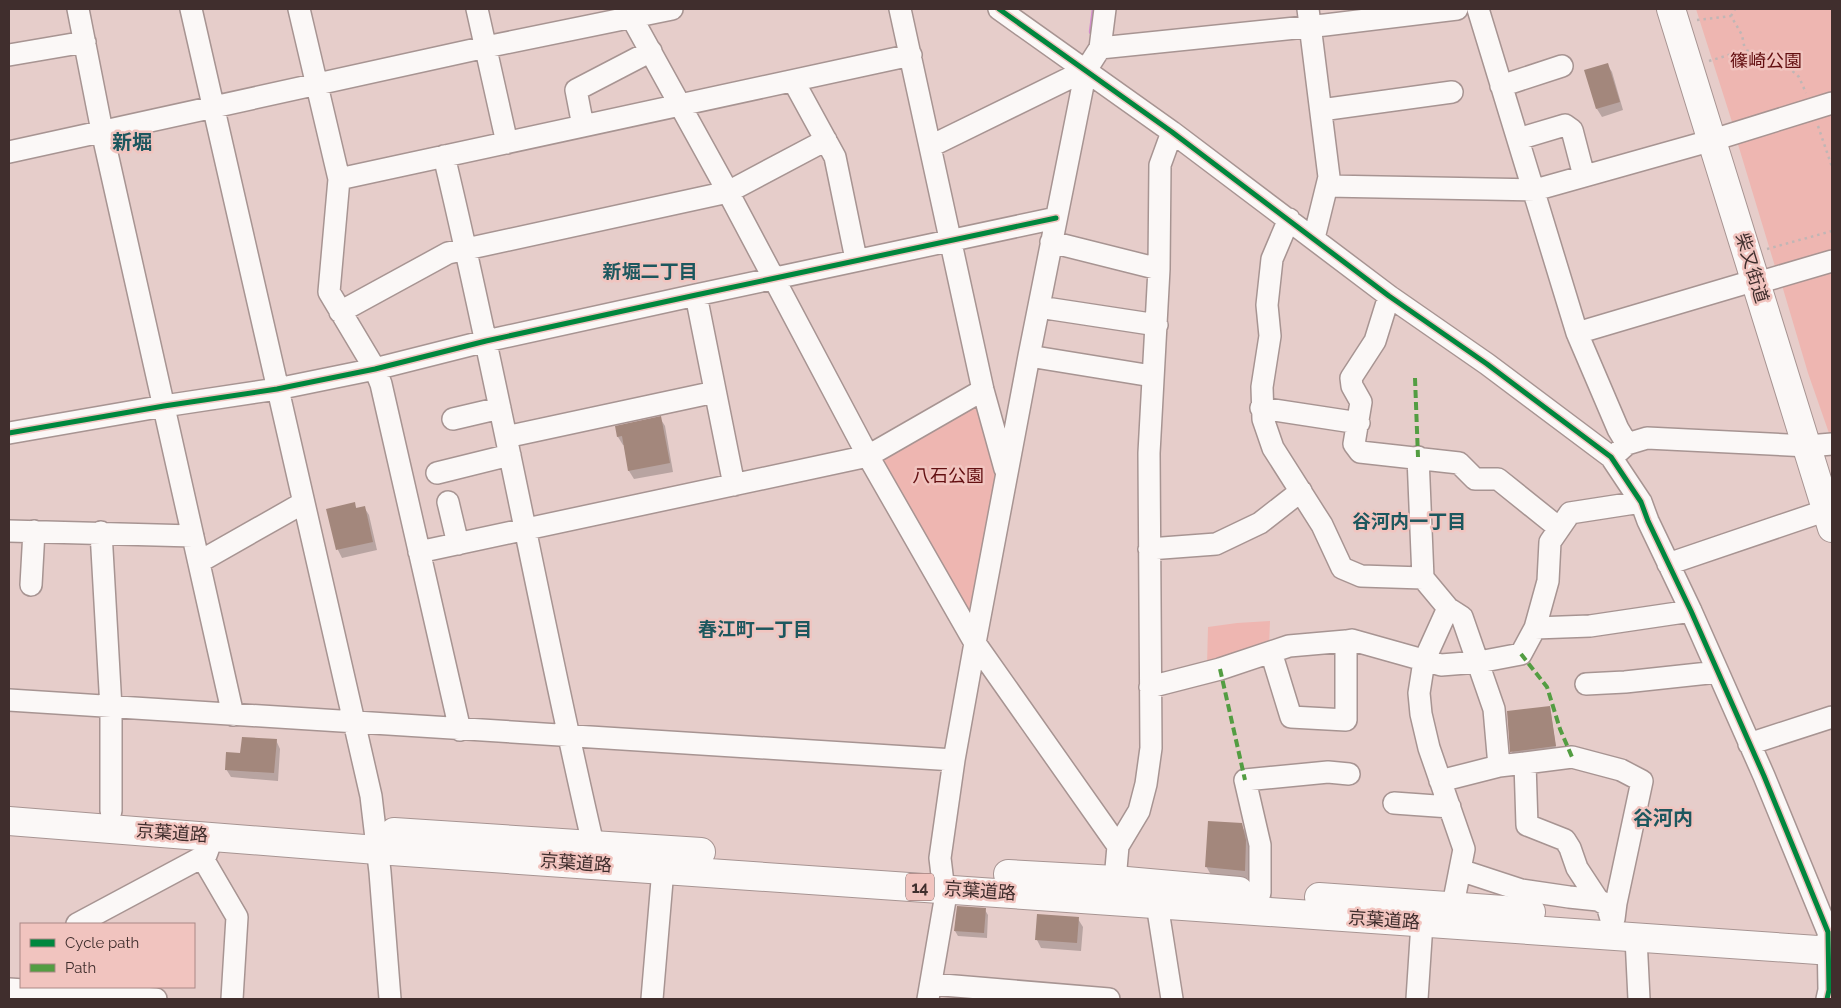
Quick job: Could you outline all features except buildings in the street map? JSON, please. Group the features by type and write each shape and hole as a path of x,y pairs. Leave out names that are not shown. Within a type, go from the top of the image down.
{"main road":[{"name":"柴又街道","path":"1674,16 1756,282 1820,445 1830,519"},
{"name":"京葉道路","path":"9,804 111,811 663,869 943,879 1115,880 1260,893 1608,913 1830,941"},
{"name":"京葉道路","path":"9,821 207,847 376,840 593,844 943,879 1157,904 1636,938 1830,941"}],"street":[{"path":"78,9 102,131 233,715"},
{"path":"191,9 371,796 390,999"},
{"path":"299,9 339,179 329,292 375,369 381,384 460,730"},
{"path":"477,9 507,143"},
{"path":"9,152 317,85 630,13 672,9"},
{"path":"900,9 952,240 983,390 1007,474"},
{"path":"999,9 1172,132 1389,296 1487,364 1611,458 1641,502 1668,564 1692,611 1830,941 1829,990 1827,999"},
{"path":"1106,9 1100,48 1086,70 1051,242 975,643 954,760 940,858 945,900 929,992 1109,999"},
{"path":"1100,48 1310,18 1457,9"},
{"path":"1478,9 1576,333 1627,444"},
{"path":"630,13 774,277 868,456 975,643 1118,846"},
{"path":"1310,18 1328,177 1314,238"},
{"path":"9,55 85,42"},
{"path":"583,126 576,90 651,51"},
{"path":"339,179 794,82 911,55"},
{"path":"1500,86 1562,66"},
{"path":"931,146 1086,70"},
{"path":"794,82 835,157 856,259"},
{"path":"1321,110 1452,92"},
{"path":"1327,186 1534,190 1713,140 1822,106"},
{"path":"1518,139 1565,126 1572,130 1584,176"},
{"path":"1115,880 1118,846 1139,811 1146,784 1151,748 1150,687 1152,627 1149,549 1149,453 1152,376 1157,325 1160,165 1172,132"},
{"path":"340,312 448,253 728,192 826,140"},
{"path":"444,156 486,341 568,737 593,844"},
{"path":"9,433 164,406 277,389 375,369 486,341 774,277 1056,218"},
{"path":"1289,219 1272,259 1267,305 1270,336 1262,387 1262,419 1273,448 1322,525 1342,568 1361,576 1423,578"},
{"path":"1051,242 1159,269"},
{"path":"1576,333 1832,261"},
{"path":"696,295 734,485"},
{"path":"1389,296 1375,341 1351,378 1352,386 1361,402 1354,444 1360,452 1459,463 1476,479 1498,479 1559,528"},
{"path":"1039,307 1157,325"},
{"path":"1030,356 1152,376"},
{"path":"419,552 868,456 983,390"},
{"path":"437,473 508,446 716,392"},
{"path":"453,418 500,408"},
{"path":"1261,408 1359,422"},
{"path":"1611,458 1627,444 1647,438 1820,445"},
{"path":"1418,457 1423,578 1448,608 1462,617 1494,709 1499,766"},
{"path":"1149,549 1216,544 1260,524 1301,491"},
{"path":"448,502 458,544"},
{"path":"1150,687 1220,669 1289,646 1352,640 1441,665 1479,662 1521,654 1535,628 1548,581 1550,542 1570,513 1641,502"},
{"path":"198,562 303,504"},
{"path":"1668,564 1830,519"},
{"path":"9,531 193,536"},
{"path":"31,585 34,531"},
{"path":"101,532 111,708 111,811"},
{"path":"1448,608 1424,661 1419,693 1429,748 1464,850 1454,905"},
{"path":"1535,628 1590,626 1692,611"},
{"path":"1271,652 1291,717 1346,720 1346,641"},
{"path":"1586,684 1626,682 1718,672"},
{"path":"9,700 111,708 954,760"},
{"path":"1749,744 1832,717"},
{"path":"1440,781 1499,766 1572,756 1621,770 1642,781 1616,903 1608,913"},
{"path":"1525,762 1527,825 1565,840 1577,868 1608,913"},
{"path":"1260,893 1260,845 1245,780 1328,772 1349,774"},
{"path":"1394,803 1450,807"},
{"path":"79,923 207,847 237,917 232,999"},
{"path":"652,999 663,869"},
{"path":"1460,870 1521,890 1569,897 1608,913"},
{"path":"1157,904 1172,999"},
{"path":"1418,999 1422,923"},
{"path":"1636,938 1639,999"},
{"path":"9,990 156,999"}],"path":[{"path":"1731,16 1735,9"},
{"path":"1674,16 1731,16"},
{"path":"1731,16 1742,35 1745,50"},
{"path":"1690,68 1745,50 1779,59 1799,76 1822,106 1832,167"},
{"path":"1766,249 1832,231"}],"green space":[{"name":"篠崎公園","path":"1696,9 1832,9 1832,96 1733,125"},
{"name":"篠崎公園","path":"1830,113 1832,120 1832,255 1777,273 1737,141"},
{"path":"1832,266 1832,435 1830,436 1808,373 1781,282"},
{"name":"八石公園","path":"977,401 1000,472 973,616 965,616 880,456"},
{"path":"1270,621 1269,647 1207,665 1208,627"}],"waterway":[{"path":"1091,32 1094,9"}],"marked path":[{"path":"1415,378 1418,457"},
{"path":"1521,654 1547,687 1560,729 1572,757"},
{"path":"1220,669 1245,780"}],"cycle path":[{"path":"999,9 1172,132 1389,296 1487,364 1611,457 1641,502 1648,521 1691,611 1764,776 1828,932 1829,990 1827,999"},
{"path":"9,433 164,406 277,389 375,369 486,341 1056,218"}],"district":[{"name":"新堀","path":"132,142"},
{"name":"新堀二丁目","path":"650,271"},
{"name":"谷河内一丁目","path":"1409,521"},
{"name":"春江町一丁目","path":"755,629"},
{"name":"谷河内","path":"1663,818"}]}
